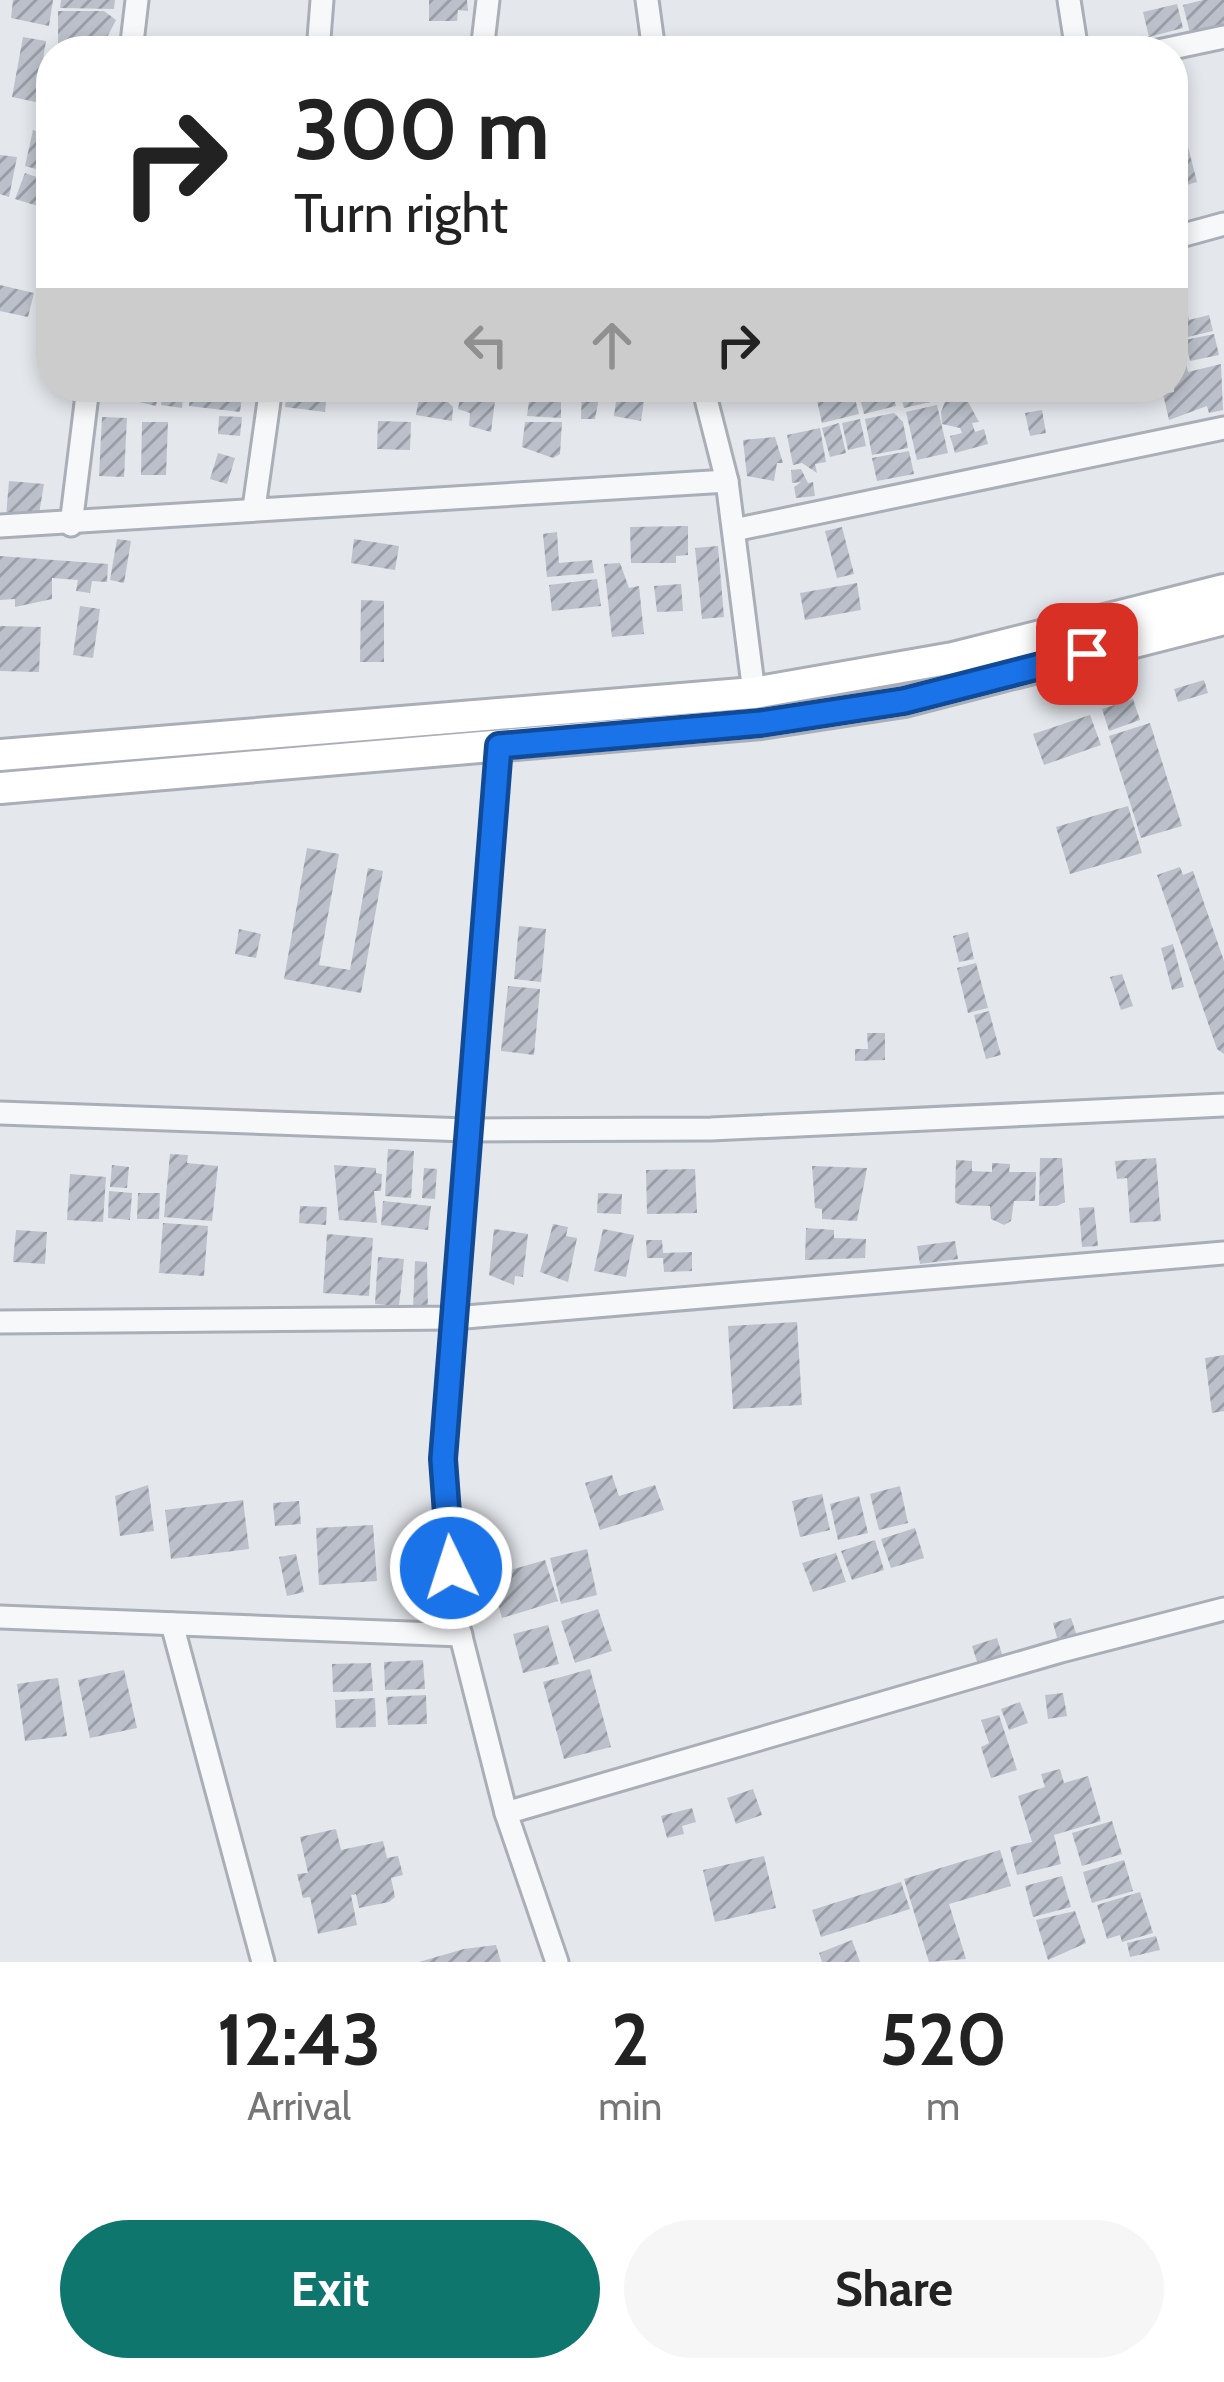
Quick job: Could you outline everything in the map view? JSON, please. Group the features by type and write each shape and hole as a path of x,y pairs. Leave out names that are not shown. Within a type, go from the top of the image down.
{"main road":[{"path":"0,788 499,746 539,728 953,658 1224,590"},
{"path":"0,755 539,728 761,723 904,701 1224,619"}],"street":[{"path":"133,36 137,0"},
{"path":"319,36 322,0"},
{"path":"484,36 488,0"},
{"path":"647,0 652,36"},
{"path":"1069,0 1075,36"},
{"path":"1188,45 1224,38"},
{"path":"1188,234 1224,224"},
{"path":"71,524 86,402"},
{"path":"254,508 269,402"},
{"path":"707,402 727,481 754,693"},
{"path":"734,530 1224,428"},
{"path":"0,526 727,481"},
{"path":"499,746 443,1459 453,1605 506,1813 557,1962"},
{"path":"0,1113 466,1130 711,1129 1224,1105"},
{"path":"0,1322 454,1318 1224,1253"},
{"path":"506,1813 1061,1651 1224,1609"},
{"path":"0,1617 460,1635"},
{"path":"172,1624 263,1962"}],"building":[{"path":"13,0 53,0 49,26 11,18"},
{"path":"61,0 115,0 114,9 60,8"},
{"path":"429,0 467,0 468,11 458,10 457,21 429,21"},
{"path":"1224,0 1224,24 1190,33 1183,5"},
{"path":"1177,4 1183,28 1149,36 1143,12"},
{"path":"58,11 104,11 116,20 108,36 58,36"},
{"path":"23,37 36,39 36,102 12,97"},
{"path":"33,130 36,169 25,166"},
{"path":"1188,147 1197,182 1188,185"},
{"path":"0,155 17,157 9,197 0,194"},
{"path":"25,173 36,177 36,205 15,199"},
{"path":"0,285 34,293 28,317 0,311"},
{"path":"1209,315 1213,331 1188,337 1188,316 1189,320"},
{"path":"1214,334 1219,355 1190,361 1188,339"},
{"path":"1221,364 1223,410 1209,413 1207,406 1169,420 1165,402 1188,402 1188,372"},
{"path":"161,402 183,402 182,408"},
{"path":"189,402 241,402 240,412 189,406"},
{"path":"286,402 326,402 325,412 285,407"},
{"path":"418,402 448,402 453,407 452,421 416,415"},
{"path":"459,402 495,402 491,432 469,426 470,413 458,409"},
{"path":"529,402 561,402 561,418 527,416"},
{"path":"582,402 598,402 595,419 581,419"},
{"path":"616,402 644,402 641,421 614,416"},
{"path":"817,402 856,402 859,414 822,423"},
{"path":"861,402 895,402 896,406 864,414"},
{"path":"945,402 968,402 979,422 972,423 975,432 984,429 988,444 955,453 950,436 962,433 960,428 942,424"},
{"path":"937,405 948,453 917,460 906,412"},
{"path":"1042,410 1046,433 1030,436 1025,413"},
{"path":"894,413 903,422 908,448 872,455 865,419"},
{"path":"219,416 242,417 240,436 218,434"},
{"path":"102,417 127,418 124,477 99,476"},
{"path":"860,419 866,446 848,450 842,423"},
{"path":"378,421 411,422 410,450 377,449"},
{"path":"142,422 168,422 166,475 141,475"},
{"path":"525,422 562,422 560,454 553,458 522,447"},
{"path":"839,423 846,453 830,457 822,428"},
{"path":"820,428 826,462 815,464 817,473 802,463 793,465 787,435"},
{"path":"775,437 783,463 777,463 774,481 747,476 743,440"},
{"path":"909,451 914,474 877,481 872,458"},
{"path":"218,453 235,458 227,484 210,479"},
{"path":"801,469 808,483 813,482 815,496 796,498 794,487 801,482 792,483 791,470"},
{"path":"9,481 44,484 38,520 6,517"},
{"path":"688,526 688,555 676,556 676,563 631,563 630,527"},
{"path":"842,527 854,574 837,578 825,531"},
{"path":"557,532 559,563 592,560 594,573 547,577 543,534"},
{"path":"117,539 131,541 124,583 110,580"},
{"path":"354,539 399,546 395,570 351,563"},
{"path":"718,546 724,617 702,619 695,548"},
{"path":"0,556 108,564 107,582 92,581 90,593 76,591 78,580 52,578 52,599 15,607 15,599 0,600"},
{"path":"620,563 629,588 639,586 644,634 612,637 604,564"},
{"path":"597,579 601,606 552,611 549,585"},
{"path":"857,583 861,610 805,620 800,593"},
{"path":"681,584 683,611 657,612 654,586"},
{"path":"361,600 384,601 384,662 360,662"},
{"path":"80,606 100,609 93,658 73,655"},
{"path":"0,626 41,627 39,672 0,671"},
{"path":"1204,680 1208,693 1178,702 1174,689"},
{"path":"1133,699 1140,720 1109,731 1102,709"},
{"path":"1090,715 1101,745 1044,765 1033,734"},
{"path":"1150,723 1182,826 1141,838 1109,736"},
{"path":"1128,806 1142,853 1070,874 1056,827"},
{"path":"307,848 339,854 319,965 350,970 368,868 383,871 361,993 284,979"},
{"path":"1180,867 1183,875 1193,871 1224,961 1224,1054 1217,1049 1157,875"},
{"path":"519,926 546,929 541,982 514,979"},
{"path":"239,929 261,934 256,958 235,954"},
{"path":"968,932 974,959 959,962 953,936"},
{"path":"1173,944 1184,987 1172,990 1161,948"},
{"path":"976,963 988,1008 968,1013 957,968"},
{"path":"1122,974 1133,1006 1121,1010 1110,977"},
{"path":"508,986 540,989 534,1055 501,1051"},
{"path":"989,1011 1001,1055 986,1059 974,1015"},
{"path":"867,1033 885,1033 885,1060 855,1061 855,1049 868,1049"},
{"path":"388,1149 414,1151 411,1198 385,1196"},
{"path":"170,1154 188,1155 187,1163 218,1166 212,1221 164,1217"},
{"path":"1040,1158 1062,1158 1065,1202 1057,1206 1039,1206"},
{"path":"1156,1158 1161,1221 1130,1223 1127,1178 1117,1179 1115,1161"},
{"path":"956,1160 972,1161 972,1171 992,1172 992,1163 1010,1164 1009,1172 1036,1172 1035,1201 1014,1201 1011,1221 1004,1225 991,1219 990,1206 960,1205 955,1202"},
{"path":"112,1165 129,1167 127,1188 110,1187"},
{"path":"334,1165 376,1168 382,1174 381,1191 374,1191 377,1223 339,1220"},
{"path":"812,1166 867,1168 857,1221 822,1219 822,1209 815,1208"},
{"path":"424,1168 437,1169 435,1199 422,1198"},
{"path":"695,1169 697,1213 647,1214 646,1170"},
{"path":"70,1174 106,1177 103,1222 67,1220"},
{"path":"109,1191 132,1193 130,1220 108,1218"},
{"path":"138,1193 160,1193 159,1219 137,1219"},
{"path":"598,1193 622,1194 621,1214 597,1213"},
{"path":"383,1201 431,1206 428,1230 381,1225"},
{"path":"300,1206 327,1207 326,1225 299,1223"},
{"path":"1094,1207 1098,1246 1082,1247 1079,1208"},
{"path":"163,1223 208,1226 204,1276 159,1273"},
{"path":"553,1224 568,1227 566,1236 577,1238 568,1282 540,1272"},
{"path":"806,1228 834,1230 834,1238 866,1239 865,1258 805,1260"},
{"path":"494,1229 528,1234 523,1277 515,1276 514,1285 489,1275"},
{"path":"603,1229 634,1235 626,1277 594,1271"},
{"path":"16,1230 47,1232 45,1264 13,1262"},
{"path":"327,1234 373,1238 369,1296 323,1293"},
{"path":"646,1240 662,1240 663,1253 692,1252 692,1271 664,1272 663,1258 647,1258"},
{"path":"955,1241 958,1259 920,1264 917,1246"},
{"path":"378,1257 404,1259 399,1306 375,1304"},
{"path":"415,1261 427,1262 428,1310 413,1310"},
{"path":"797,1322 802,1405 733,1409 728,1326"},
{"path":"1224,1355 1224,1411 1212,1413 1205,1358"},
{"path":"612,1475 619,1496 655,1485 664,1510 600,1530 585,1483"},
{"path":"148,1485 154,1531 120,1536 115,1496"},
{"path":"900,1486 908,1523 879,1530 870,1494"},
{"path":"822,1494 830,1530 800,1537 792,1501"},
{"path":"859,1496 868,1533 838,1540 830,1504"},
{"path":"243,1500 249,1549 171,1559 165,1510"},
{"path":"299,1501 301,1524 275,1526 273,1503"},
{"path":"373,1525 377,1581 319,1585 316,1528"},
{"path":"915,1528 924,1558 891,1568 881,1539"},
{"path":"875,1540 884,1570 852,1580 841,1551"},
{"path":"587,1549 597,1595 561,1604 550,1558"},
{"path":"836,1553 846,1582 813,1592 802,1563"},
{"path":"296,1554 304,1592 287,1596 279,1557"},
{"path":"545,1560 558,1601 502,1618 490,1576"},
{"path":"598,1609 612,1651 575,1663 561,1621"},
{"path":"1071,1618 1078,1639 1059,1645 1053,1623"},
{"path":"548,1625 559,1664 523,1673 513,1634"},
{"path":"997,1638 1005,1664 980,1671 972,1646"},
{"path":"423,1660 425,1689 385,1690 384,1662"},
{"path":"371,1663 373,1691 333,1692 332,1664"},
{"path":"590,1669 611,1747 564,1759 543,1682"},
{"path":"124,1670 137,1728 90,1738 78,1680"},
{"path":"58,1678 67,1736 25,1741 17,1684"},
{"path":"1063,1693 1067,1716 1048,1719 1045,1695"},
{"path":"426,1695 427,1724 388,1725 386,1697"},
{"path":"375,1698 376,1727 336,1728 335,1700"},
{"path":"1020,1702 1028,1723 1009,1730 1001,1709"},
{"path":"999,1715 1017,1770 991,1778 981,1747 989,1743 981,1720"},
{"path":"1060,1769 1064,1783 1088,1776 1101,1821 1054,1835 1061,1864 1017,1875 1010,1847 1032,1842 1018,1796 1045,1787 1041,1774"},
{"path":"753,1789 762,1815 736,1824 727,1798"},
{"path":"692,1808 696,1822 682,1826 684,1834 667,1838 661,1816"},
{"path":"1112,1821 1122,1854 1082,1866 1072,1833"},
{"path":"336,1829 341,1850 383,1841 387,1858 398,1856 403,1875 391,1878 395,1897 389,1902 359,1908 356,1894 351,1895 357,1925 318,1934 310,1897 303,1898 297,1874 308,1873 300,1837"},
{"path":"1000,1850 1011,1886 949,1904 966,1959 929,1962 904,1879"},
{"path":"764,1856 776,1908 715,1922 703,1870"},
{"path":"1124,1860 1133,1891 1092,1903 1083,1872"},
{"path":"1062,1876 1071,1907 1033,1917 1025,1886"},
{"path":"901,1882 910,1909 821,1937 812,1910"},
{"path":"1140,1892 1153,1933 1122,1942 1120,1935 1107,1939 1097,1905"},
{"path":"1075,1911 1086,1943 1048,1960 1036,1920"},
{"path":"1156,1936 1160,1950 1130,1957 1127,1943"},
{"path":"852,1940 860,1962 822,1962 819,1953"},
{"path":"496,1945 501,1962 419,1962 464,1949"}],"route":[{"path":"451,1568 443,1459 499,746 761,723 904,701 1087,654"}]}
